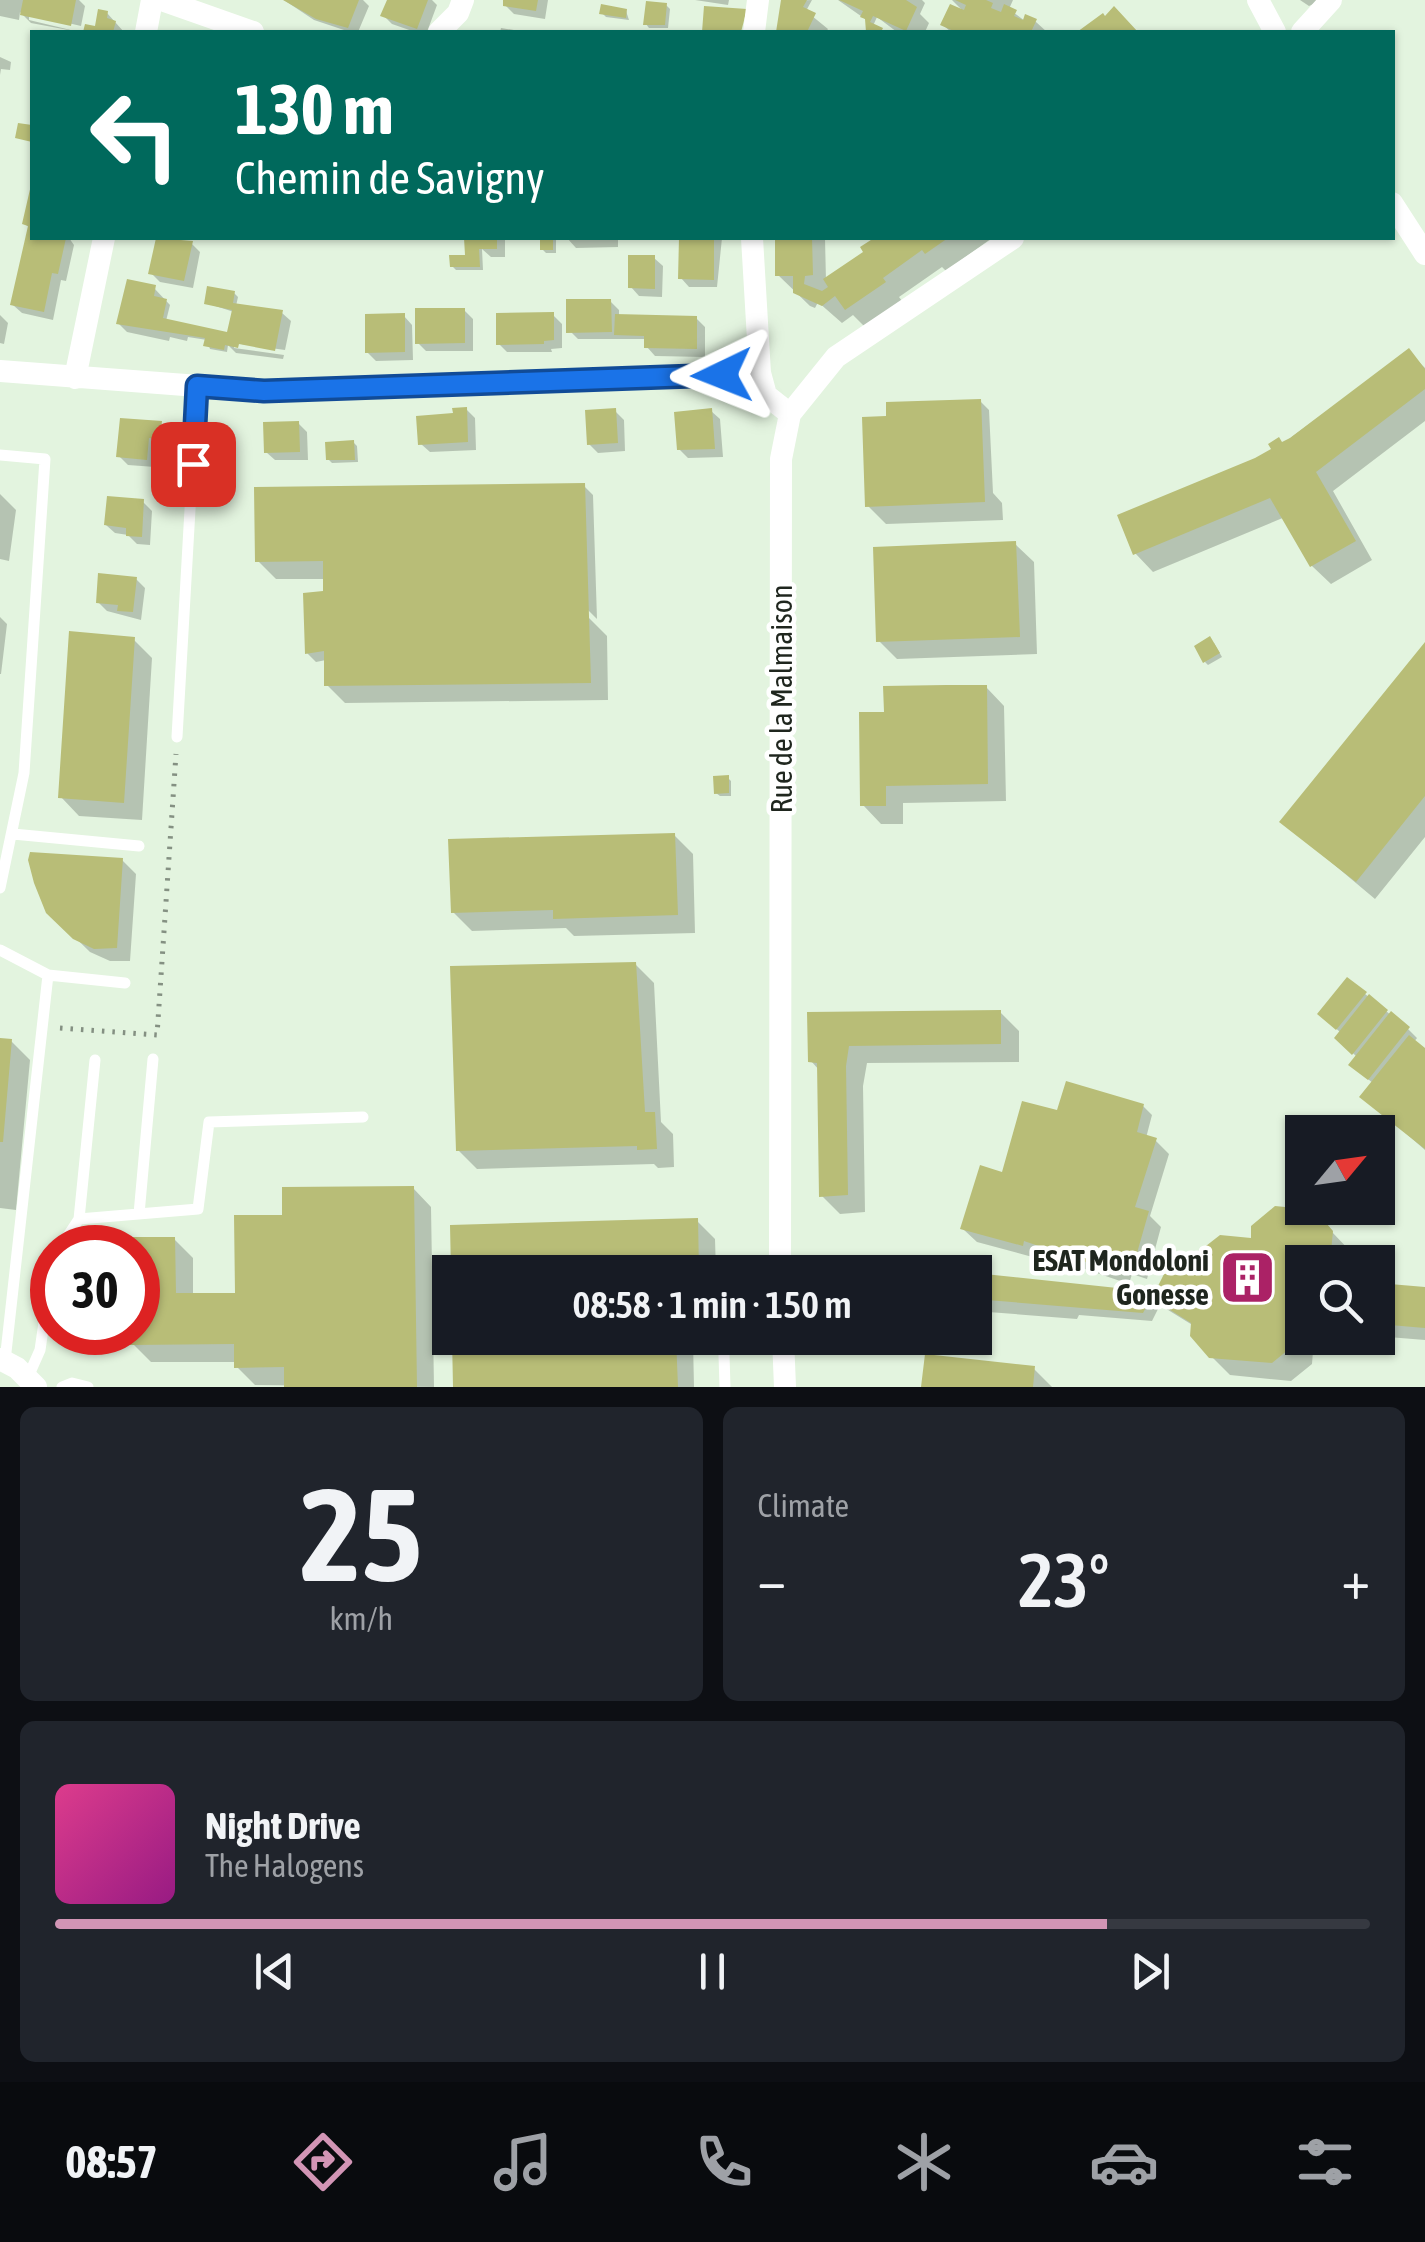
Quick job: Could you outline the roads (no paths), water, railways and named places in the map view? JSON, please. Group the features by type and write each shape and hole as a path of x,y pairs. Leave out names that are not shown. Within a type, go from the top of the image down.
{"street":[{"path":"146,30 152,0"},
{"path":"162,0 247,30"},
{"path":"441,30 458,13 463,0"},
{"path":"754,30 758,0"},
{"path":"1258,0 1274,30"},
{"path":"1304,30 1331,0"},
{"path":"1395,208 1425,254"},
{"path":"74,378 104,240"},
{"path":"752,240 760,373 766,395 790,414"},
{"name":"Rue de la Malmaison","path":"780,1255 781,459 790,414 836,358 1010,240"},
{"path":"0,372 264,391 760,373"},
{"path":"784,1355 785,1387"},
{"path":"2,1360 32,1382"}],"lane":[{"path":"176,737 197,386"},
{"path":"0,455 45,459 24,772 0,888"},
{"path":"13,834 139,846"},
{"path":"0,950 48,975 124,983"},
{"path":"2,1360 48,975"},
{"path":"139,1214 153,1058"},
{"path":"76,1225 80,1219 95,1060"},
{"path":"80,1219 198,1208 209,1122 363,1117"},
{"path":"32,1382 39,1355"},
{"path":"724,1355 725,1387"},
{"path":"62,1387 72,1383 88,1387"}],"place":[{"name":"ESAT Mondoloni Gonesse","path":"1248,1277"}]}
